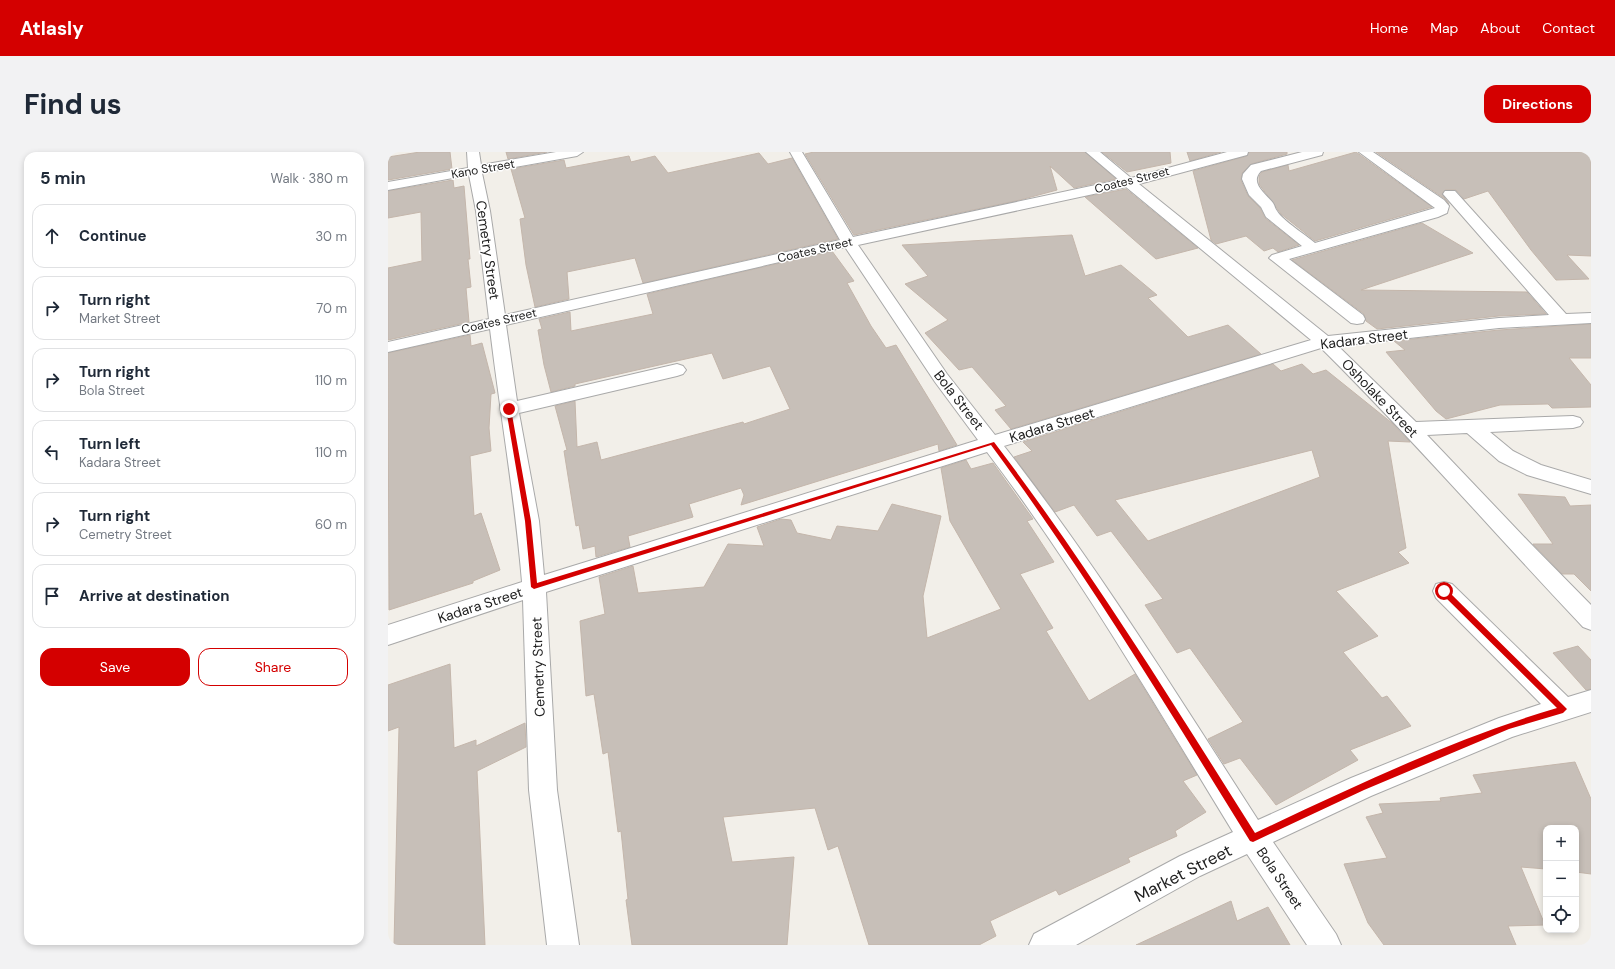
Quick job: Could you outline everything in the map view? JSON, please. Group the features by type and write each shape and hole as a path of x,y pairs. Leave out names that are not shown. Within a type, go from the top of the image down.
{"street":[{"name":"Kano Street","path":"388,186 474,161 577,152"},
{"name":"Bola Street","path":"796,152 849,242 940,378 992,443 1037,503 1117,621 1253,838 1325,945"},
{"name":"Osholake Street","path":"1092,152 1324,342 1384,400 1520,547 1591,620"},
{"name":"Coates Street","path":"388,347 849,242 1130,182 1242,152"},
{"path":"1313,248 1271,214 1268,205 1256,195 1249,179 1250,174 1256,168 1317,152"},
{"path":"1357,319 1278,258 1433,214 1442,210 1442,206 1439,203 1365,152"},
{"name":"Cemetry Street","path":"474,161 483,211 509,409 528,521 534,587 543,790 563,945"},
{"path":"1450,194 1562,320"},
{"name":"Kadara Street","path":"388,635 534,587 992,443 1324,342 1499,323 1591,318"},
{"path":"509,409 677,370"},
{"path":"1410,429 1573,422"},
{"path":"1472,427 1506,456 1534,470 1591,487"},
{"path":"1444,591 1563,709"},
{"name":"Market Street","path":"1045,945 1190,866 1361,787 1508,726 1591,701"}],"building":[{"path":"420,152 450,152 452,169 388,180 388,157"},
{"path":"506,152 547,152 508,159"},
{"path":"814,152 1085,152 1116,179 1074,188 1050,166 1057,190 1020,200 854,235 805,154"},
{"path":"1102,152 1170,152 1171,163 1127,172"},
{"path":"1187,152 1221,152 1190,161"},
{"path":"1249,152 1287,152 1287,154 1251,164 1242,173 1241,180 1248,196 1260,208 1265,218 1299,245 1278,252 1273,248 1264,251 1246,236 1216,244 1211,240 1193,171 1247,156"},
{"path":"1356,152 1432,207 1315,241 1281,214 1259,184 1259,176 1262,172 1288,165 1289,171"},
{"path":"1376,152 1591,152 1591,256 1567,255 1589,279 1556,280 1531,250 1488,191 1464,199 1456,190 1445,190 1442,194 1449,204 1445,199"},
{"path":"759,153 768,164 792,158 838,239 643,283 635,258 567,272 569,299 535,307 526,265 520,219 525,218 511,169 564,160 566,168 629,156 631,162 655,156 668,173"},
{"path":"453,180 454,188 464,186 470,259 468,259 471,287 466,288 469,322 388,340 388,268 422,261 421,212 388,218 388,191"},
{"path":"1126,189 1198,248 1156,259 1085,197"},
{"path":"1422,223 1473,253 1361,290 1527,292 1546,314 1499,316 1377,329 1366,321 1364,314 1292,260"},
{"path":"1072,235 1085,276 1121,265 1157,295 1148,298 1188,337 1228,325 1261,354 1011,429 995,410 1006,406 972,367 959,370 925,333 948,320 905,284 928,276 902,245"},
{"path":"832,251 854,281 847,283 871,326 886,348 896,345 957,445 939,451 938,444 741,505 744,495 741,488 689,504 693,517 628,536 630,547 596,557 595,546 583,549 579,525 576,526 564,451 567,450 555,406 575,401 577,447 597,442 601,460 743,422 744,424 790,409 770,366 723,379 712,353 575,384 575,386 551,392 544,365 538,330 542,329 539,319 570,312 571,331 653,314 647,294"},
{"path":"1591,324 1591,358 1569,358 1591,385 1591,407 1552,408 1548,404 1500,405 1446,419 1436,411 1386,352 1405,350 1394,341 1499,330"},
{"path":"470,335 471,346 482,343 495,393 491,394 489,428 491,451 470,456 474,516 481,513 500,570 473,581 473,583 389,610 388,353"},
{"path":"1273,364 1281,371 1302,364 1313,374 1326,370 1392,423 1410,442 1388,441 1406,548 1398,552 1409,563 1336,591 1378,636 1343,652 1382,698 1387,696 1411,726 1350,750 1358,760 1276,805 1240,758 1224,764 1208,739 1243,722 1190,648 1177,653 1145,605 1163,599 1111,531 1097,536 1074,505 1055,512 1014,457 1032,451 1023,442","holes":["1312,450 1320,477 1148,541 1115,500"]},
{"path":"966,460 971,469 993,463 1033,519 1027,521 1054,562 1020,574 1053,628 1046,631 1089,701 1135,674 1197,775 1183,781 1206,812 1175,831 1177,836 1128,858 1130,862 1059,895 1056,890 990,921 996,936 979,945 869,945 838,846 828,850 815,808 723,817 732,862 794,857 787,945 632,945 626,900 628,899 621,831 618,832 608,752 603,754 594,694 586,696 580,621 605,614 599,577 633,566 638,593 704,587 728,544 764,546 757,527 781,519 791,520 797,533 831,540 837,526 878,531 892,504 941,516 923,596 927,638 1001,609 950,521 941,468"},
{"path":"1518,494 1565,497 1570,506 1591,505 1591,591 1574,574 1562,574 1533,544 1553,544"},
{"path":"1578,646 1591,660 1591,689 1586,690 1553,653"},
{"path":"450,664 454,748 476,740 476,746 525,723 526,747 477,771 485,945 394,945 399,727 388,731 388,685"},
{"path":"1575,762 1591,799 1591,874 1579,872 1579,825 1543,825 1543,869 1521,867 1543,920 1543,925 1508,926 1516,945 1384,945 1368,923 1344,864 1387,858 1366,817 1383,813 1379,804 1441,801 1440,798 1482,793 1473,775"},
{"path":"1231,901 1237,921 1268,907 1290,945 1136,945"}],"route":[{"path":"509,409 528,521 534,587 992,443 1037,503 1117,621 1253,838 1361,787 1508,726 1563,709 1444,591"}]}
